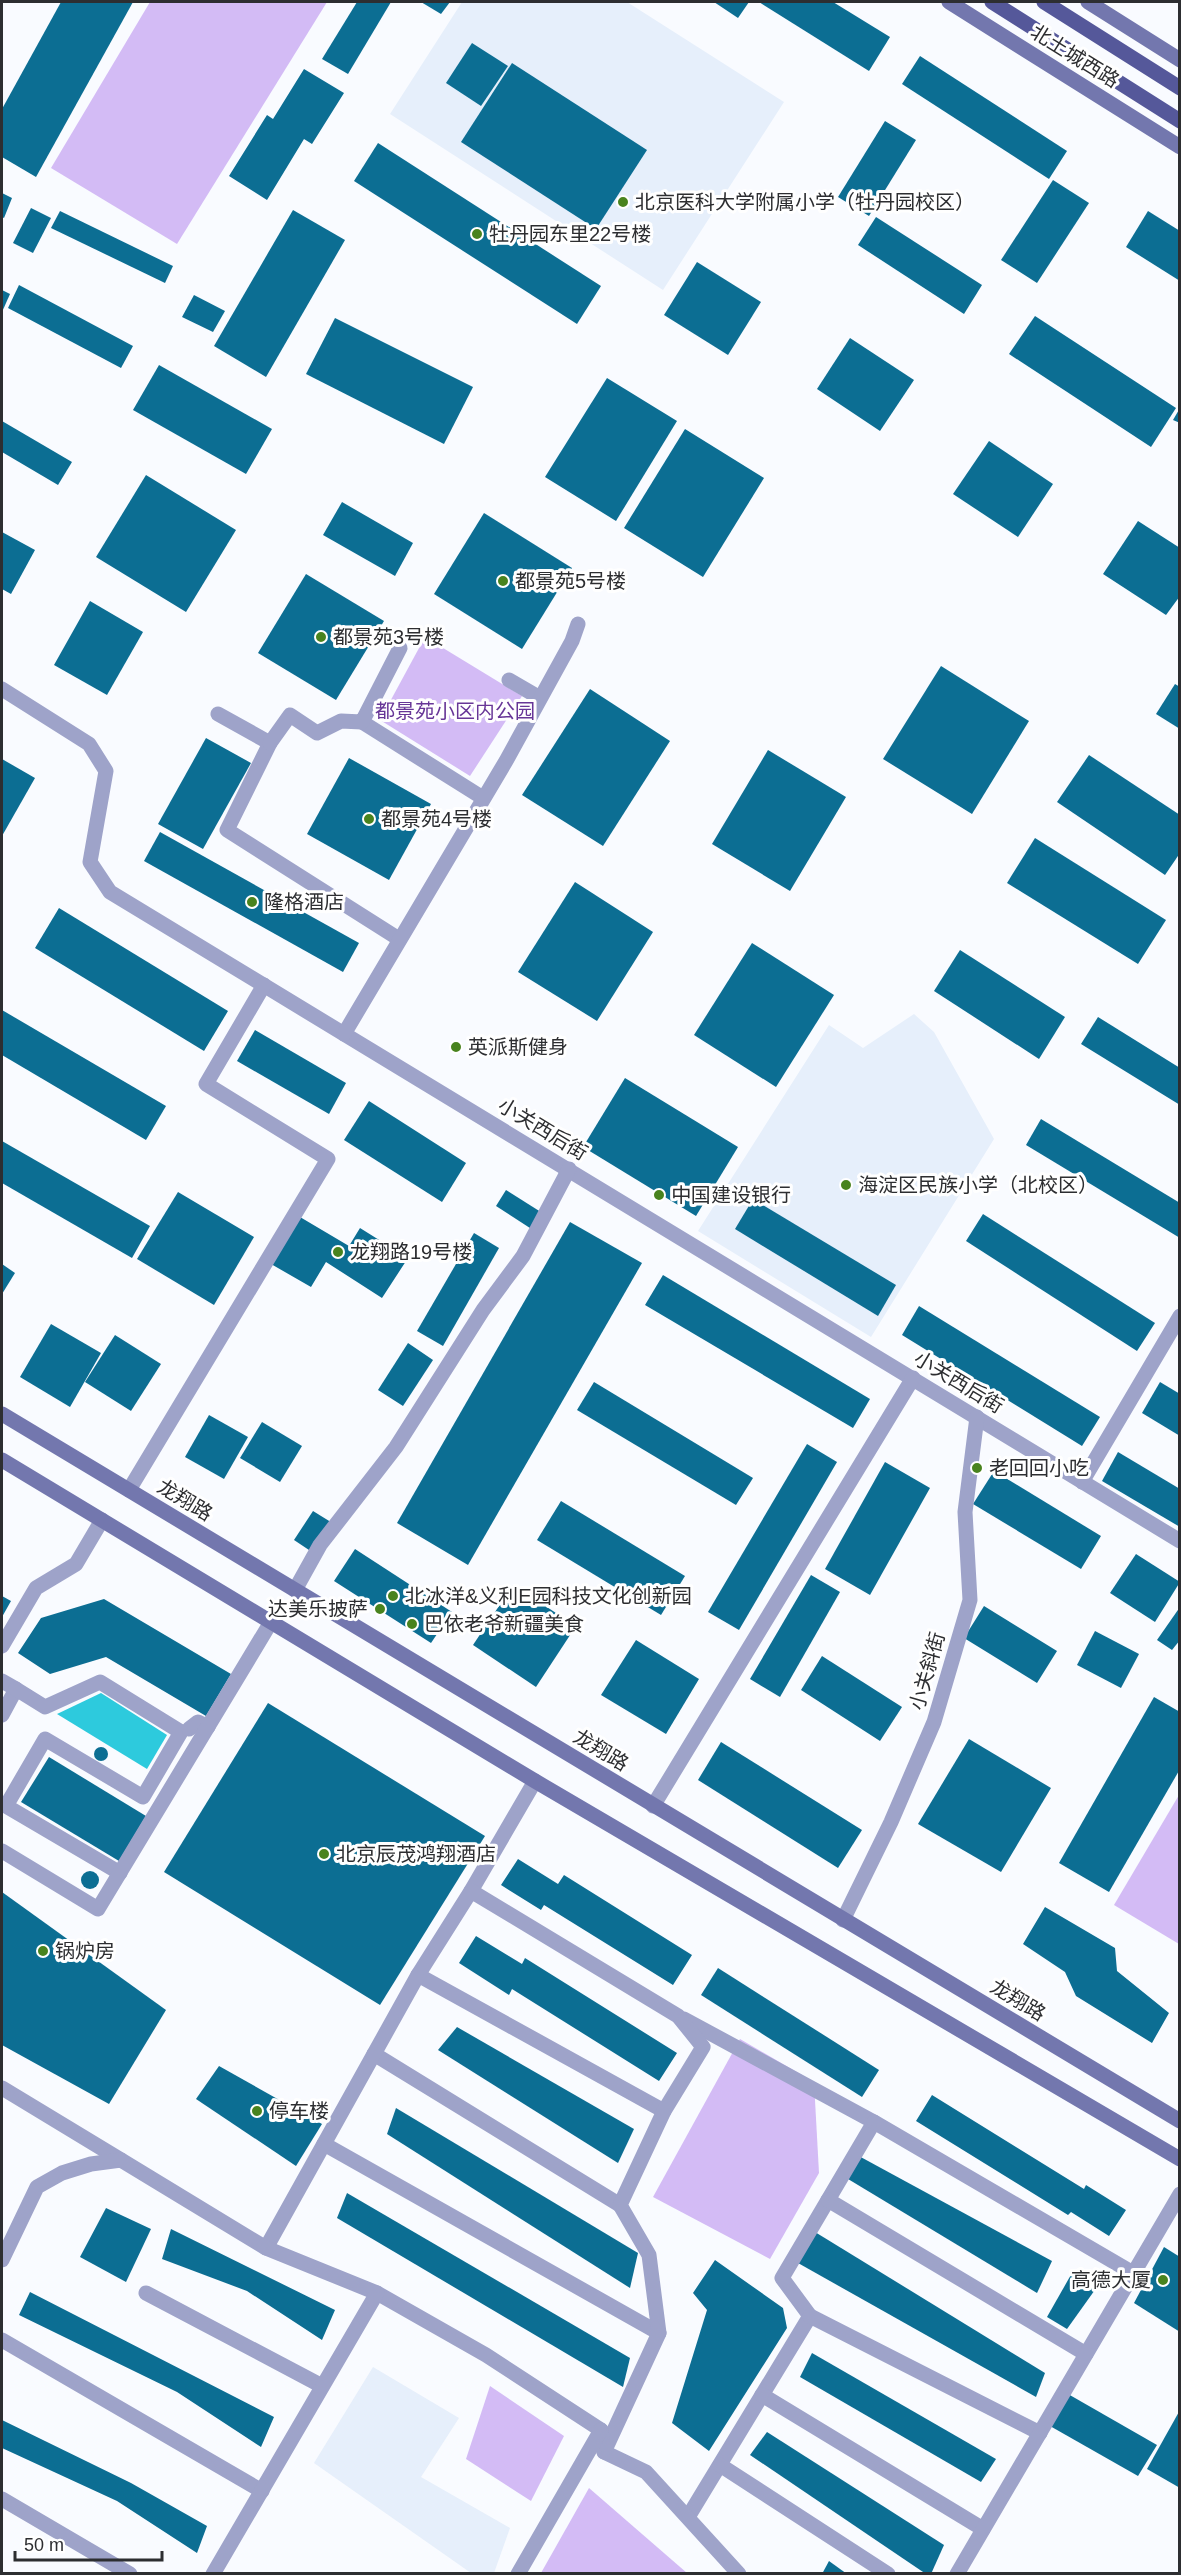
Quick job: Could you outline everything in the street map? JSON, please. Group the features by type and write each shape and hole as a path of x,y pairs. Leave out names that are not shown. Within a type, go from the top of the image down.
{"main road":[{"name":"北土城西路","path":"992,2 1179,121"},
{"name":"北土城西路","path":"1044,2 1179,88"}],"street":[{"name":"北土城西路","path":"949,2 1179,147"},
{"path":"1088,2 1179,60"},
{"path":"344,1034 483,798 572,642 578,624"},
{"path":"362,722 400,648"},
{"path":"509,680 540,698"},
{"name":"小关西后街","path":"2,689 89,744 106,771 90,862 110,892 1179,1541"},
{"path":"218,714 270,743"},
{"path":"399,939 227,830 270,743 290,715 318,734 341,721 362,722 483,798"},
{"path":"129,1490 328,1159 206,1084 264,985"},
{"path":"295,1590 320,1545 396,1447 483,1310 524,1256 569,1169"},
{"path":"1082,1482 1179,1316"},
{"path":"653,1806 913,1378"},
{"name":"龙翔路","path":"2,1414 1179,2121"},
{"name":"小关斜街","path":"843,1920 891,1822 934,1722 970,1600 964,1512 977,1417"},
{"path":"2,1460 535,1781 1179,2159"},
{"path":"2,1646 36,1588 76,1564 102,1520"},
{"path":"2,1851 98,1909 271,1622"},
{"path":"2,1681 45,1707 100,1682 181,1732 142,1797 45,1739 6,1806 120,1873"},
{"path":"16,1689 24,1706"},
{"path":"2,1715 16,1689"},
{"path":"189,1729 198,1722 208,1727"},
{"path":"266,2248 418,1975 471,1891 535,1781"},
{"path":"471,1891 678,2016 874,2122 1133,2273"},
{"path":"418,1975 664,2111"},
{"path":"620,2205 664,2111 703,2047 678,2016"},
{"path":"374,2054 620,2205 650,2255 659,2333 604,2452"},
{"path":"2,2088 266,2248 377,2293 486,2355 601,2430 604,2452"},
{"path":"874,2122 782,2278 810,2316 1040,2433"},
{"path":"324,2144 659,2333"},
{"path":"3,2254 37,2187 62,2173 91,2164 121,2160"},
{"path":"957,2574 1179,2194"},
{"path":"828,2200 1086,2354"},
{"path":"146,2293 322,2386"},
{"path":"213,2574 377,2293"},
{"path":"688,2517 810,2316"},
{"path":"2,2340 262,2491"},
{"path":"762,2395 983,2529"},
{"path":"518,2574 601,2430"},
{"path":"604,2452 646,2472 740,2574"},
{"path":"720,2465 888,2574"},
{"path":"2,2499 130,2574"}],"shaded area":[{"name":"北京医科大学附属小学（牡丹园校区）","path":"462,2 627,2 784,102 663,290 390,114"},
{"name":"海淀区民族小学（北校区）","path":"914,1014 934,1032 994,1139 871,1337 698,1231 829,1025 863,1048"},
{"path":"373,2367 459,2418 421,2477 510,2528 494,2573 471,2573 314,2463"}],"green space":[{"path":"150,2 327,2 177,244 51,168"},
{"name":"都景苑小区内公园","path":"425,637 522,696 470,776 380,720"},
{"path":"1179,1795 1180,1944 1114,1905"},
{"path":"740,2039 814,2082 819,2173 770,2259 653,2197"},
{"path":"490,2386 564,2436 531,2501 466,2459"},
{"path":"589,2488 687,2573 541,2573"}],"water":[{"path":"101,1693 167,1735 147,1769 57,1714"}],"building":[{"path":"61,2 133,2 36,177 2,157 2,109"},
{"path":"357,2 391,2 348,74 322,59"},
{"path":"421,2 450,2 441,14"},
{"path":"714,2 749,2 738,18"},
{"path":"759,2 833,2 890,37 869,71"},
{"path":"472,43 508,66 481,106 446,83"},
{"path":"920,56 1067,151 1049,179 902,84"},
{"path":"512,63 647,150 596,229 461,142"},
{"path":"304,69 344,93 312,144 304,139 267,200 229,176 267,115 273,119"},
{"path":"885,121 916,140 869,216 838,197"},
{"name":"牡丹园东里22号楼","path":"378,143 601,286 577,324 354,181"},
{"path":"1053,180 1089,203 1037,283 1001,260"},
{"path":"2,193 12,198 4,218 2,217"},
{"path":"31,208 51,218 33,253 13,243"},
{"path":"293,210 345,240 266,377 214,346"},
{"path":"60,211 173,266 165,283 51,228"},
{"path":"1148,211 1180,231 1180,281 1126,247"},
{"path":"876,217 982,285 964,314 858,245"},
{"path":"697,262 761,302 728,355 664,315"},
{"path":"19,285 133,346 121,368 8,308"},
{"path":"2,290 10,294 2,312"},
{"path":"194,295 225,311 213,332 182,317"},
{"path":"1035,316 1176,408 1151,447 1009,354"},
{"path":"335,318 473,387 444,444 306,374"},
{"path":"850,338 914,380 880,431 817,389"},
{"path":"159,365 272,429 246,474 133,410"},
{"path":"607,378 677,421 616,521 545,477"},
{"path":"1180,408 1180,423 1173,420"},
{"path":"2,421 72,462 58,485 2,452"},
{"path":"685,429 764,478 703,577 624,528"},
{"path":"989,441 1053,484 1018,537 953,494"},
{"path":"146,475 236,530 186,612 96,557"},
{"path":"342,502 413,543 395,576 323,535"},
{"name":"都景苑5号楼","path":"484,513 572,568 522,649 434,594"},
{"path":"1138,521 1180,548 1180,596 1166,615 1103,574"},
{"path":"2,532 35,550 11,594 2,589"},
{"name":"都景苑3号楼","path":"306,574 384,621 336,700 258,653"},
{"path":"90,601 143,632 107,695 54,665"},
{"path":"941,666 1029,721 972,814 883,759"},
{"path":"1175,684 1180,687 1180,729 1156,714"},
{"path":"590,689 670,741 603,846 522,795"},
{"path":"206,738 251,763 203,849 158,824"},
{"path":"768,750 846,797 790,891 712,844"},
{"path":"1089,755 1180,815 1180,853 1165,875 1057,802"},
{"name":"都景苑4号楼","path":"349,758 431,804 389,880 307,834"},
{"path":"2,759 35,778 2,836"},
{"name":"隆格酒店","path":"160,832 359,943 343,972 144,861"},
{"path":"1035,838 1166,920 1138,964 1007,883"},
{"path":"575,882 653,932 597,1021 518,972"},
{"path":"59,908 228,1011 204,1051 35,948"},
{"path":"752,943 834,995 776,1087 694,1035"},
{"path":"960,950 1065,1017 1039,1059 934,991"},
{"path":"2,1010 166,1106 146,1140 2,1055"},
{"path":"1098,1017 1180,1068 1180,1105 1081,1044"},
{"path":"255,1030 346,1083 329,1114 237,1061"},
{"path":"625,1078 738,1147 696,1216 583,1147"},
{"path":"369,1101 466,1163 442,1202 344,1140"},
{"path":"1041,1119 1180,1203 1180,1238 1026,1145"},
{"path":"2,1141 150,1226 132,1258 2,1183"},
{"path":"506,1190 544,1214 533,1230 496,1206"},
{"path":"178,1192 254,1237 214,1305 137,1259"},
{"path":"753,1199 896,1285 878,1316 735,1229"},
{"path":"983,1214 1155,1323 1137,1351 966,1241"},
{"name":"龙翔路19号楼","path":"300,1217 349,1246 360,1228 408,1258 382,1298 326,1262 311,1287 271,1264"},
{"name":"北冰洋&义利E园科技文化创新园","path":"570,1222 642,1263 468,1565 397,1523"},
{"path":"474,1233 499,1248 443,1346 417,1331"},
{"path":"2,1264 15,1273 2,1294"},
{"path":"663,1275 870,1399 853,1428 645,1305"},
{"path":"919,1306 1100,1417 1082,1446 902,1335"},
{"path":"51,1324 101,1353 70,1407 20,1377"},
{"path":"115,1335 161,1364 131,1411 85,1382"},
{"path":"408,1343 433,1360 403,1406 378,1390"},
{"path":"594,1382 753,1478 736,1505 577,1410"},
{"path":"1160,1382 1180,1394 1180,1436 1142,1413"},
{"path":"209,1415 248,1437 224,1479 185,1457"},
{"path":"262,1422 302,1446 280,1482 240,1458"},
{"path":"807,1444 837,1462 739,1630 708,1612"},
{"path":"1118,1452 1180,1489 1180,1527 1102,1481"},
{"path":"885,1462 930,1488 870,1595 825,1569"},
{"path":"994,1471 1101,1536 1081,1569 973,1504"},
{"path":"561,1501 685,1576 661,1615 537,1540"},
{"path":"313,1511 334,1524 315,1554 294,1540"},
{"name":"北冰洋&义利E园科技文化创新园","path":"355,1549 452,1612 431,1643 334,1581"},
{"path":"1136,1554 1180,1582 1155,1622 1110,1593"},
{"path":"811,1575 840,1592 780,1697 750,1679"},
{"path":"513,1585 576,1626 536,1687 473,1645"},
{"path":"2,1596 11,1601 2,1617"},
{"path":"104,1599 231,1674 206,1716 106,1657 50,1674 18,1653 41,1618"},
{"path":"984,1606 1057,1651 1037,1683 964,1638"},
{"path":"1180,1607 1180,1640 1172,1650 1157,1640"},
{"path":"1095,1631 1139,1654 1121,1688 1077,1665"},
{"path":"636,1640 699,1679 666,1734 601,1695"},
{"path":"822,1656 902,1707 880,1741 801,1690"},
{"path":"1154,1697 1180,1712 1180,1769 1109,1892 1059,1863"},
{"name":"北京辰茂鸿翔酒店","path":"268,1703 485,1836 380,2005 164,1872"},
{"path":"969,1739 1051,1788 1001,1872 918,1824"},
{"path":"721,1742 862,1830 838,1868 698,1780"},
{"path":"101,1747 106,1749 108,1754 106,1759 101,1761 96,1759 94,1754 96,1749"},
{"path":"49,1757 146,1816 119,1861 21,1802"},
{"path":"518,1859 558,1884 564,1875 692,1955 673,1985 544,1905 541,1910 501,1885"},
{"path":"90,1871 98,1876 99,1880 94,1888 90,1889 82,1884 81,1880 86,1872"},
{"name":"锅炉房","path":"2,1892 166,2010 109,2104 2,2045"},
{"path":"1045,1907 1115,1948 1117,1971 1169,2013 1152,2043 1076,1996 1065,1972 1023,1944"},
{"path":"476,1936 522,1964 525,1958 677,2053 659,2081 512,1989 509,1995 459,1963"},
{"path":"718,1968 879,2070 862,2097 701,1995"},
{"path":"457,2027 634,2129 618,2163 438,2050"},
{"name":"停车楼","path":"219,2066 322,2124 296,2166 196,2099"},
{"path":"932,2095 1084,2189 1086,2185 1126,2210 1109,2236 1071,2212 1068,2215 916,2121"},
{"path":"396,2108 638,2253 630,2288 387,2134"},
{"path":"857,2155 1052,2261 1037,2293 848,2179"},
{"path":"347,2193 630,2358 623,2387 337,2218"},
{"path":"106,2208 151,2229 126,2282 80,2257"},
{"path":"171,2229 335,2310 322,2340 247,2291 162,2259"},
{"path":"815,2232 1045,2373 1036,2397 798,2263"},
{"name":"高德大厦","path":"1164,2247 1180,2257 1180,2332 1134,2303"},
{"path":"715,2260 783,2308 787,2328 709,2451 672,2423 707,2310 693,2293"},
{"path":"1072,2273 1097,2287 1067,2329 1047,2317"},
{"path":"30,2292 274,2417 261,2447 177,2392 19,2315"},
{"path":"812,2353 996,2459 981,2482 800,2377"},
{"path":"1068,2394 1157,2445 1138,2476 1050,2426"},
{"path":"1180,2410 1180,2488 1147,2469"},
{"path":"2,2420 131,2483 207,2526 197,2553 117,2501 2,2448"},
{"path":"767,2432 944,2545 931,2574 926,2574 750,2455"},
{"path":"829,2561 847,2574 822,2574"}],"place":[{"name":"北京医科大学附属小学（牡丹园校区）","path":"623,202"},
{"name":"牡丹园东里22号楼","path":"477,234"},
{"name":"都景苑5号楼","path":"503,581"},
{"name":"都景苑3号楼","path":"321,637"},
{"name":"都景苑4号楼","path":"369,819"},
{"name":"隆格酒店","path":"252,902"},
{"name":"英派斯健身","path":"456,1047"},
{"name":"海淀区民族小学（北校区）","path":"846,1185"},
{"name":"中国建设银行","path":"659,1195"},
{"name":"龙翔路19号楼","path":"338,1252"},
{"name":"老回回小吃","path":"977,1468"},
{"name":"北冰洋&义利E园科技文化创新园","path":"393,1596"},
{"name":"达美乐披萨","path":"380,1609"},
{"name":"巴依老爷新疆美食","path":"412,1624"},
{"name":"北京辰茂鸿翔酒店","path":"324,1854"},
{"name":"锅炉房","path":"43,1951"},
{"name":"停车楼","path":"257,2111"},
{"name":"高德大厦","path":"1163,2280"}]}
